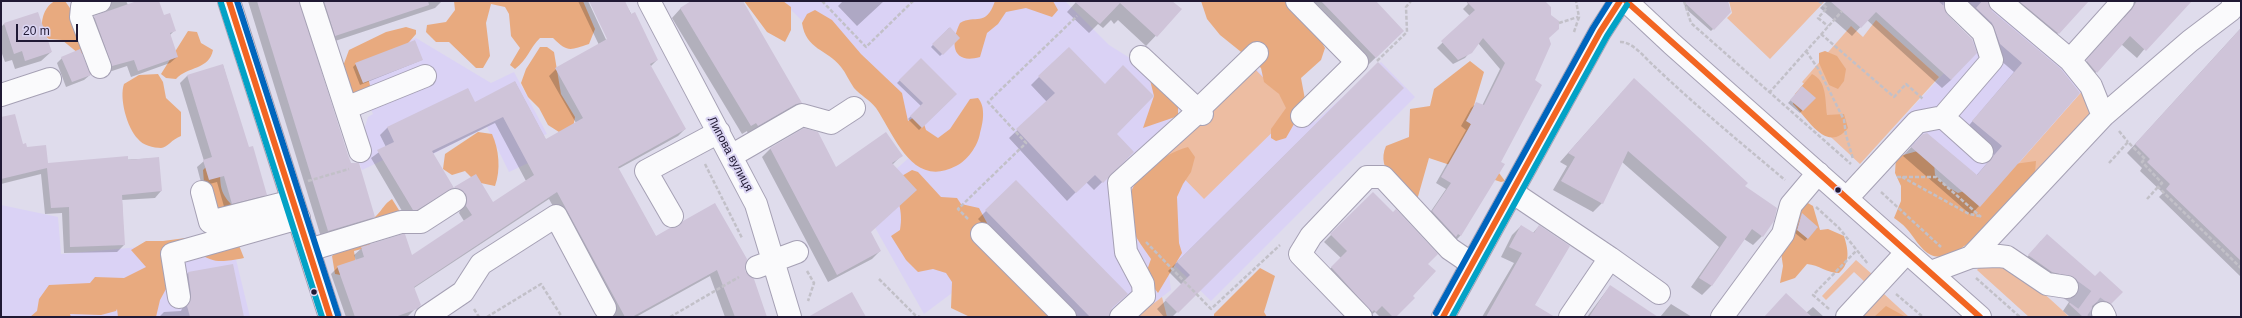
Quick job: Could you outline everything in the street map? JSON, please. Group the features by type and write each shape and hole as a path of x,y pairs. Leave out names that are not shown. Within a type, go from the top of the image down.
{"main road":[{"path":"100,1 82,7 81,17 100,66"},
{"path":"229,1 330,317"},
{"path":"311,1 346,108 357,159"},
{"name":"Липова вулиця","path":"649,1 756,204 765,264 790,317"},
{"path":"1297,1 1357,62 1302,116"},
{"path":"1444,317 1600,32 1620,1"},
{"path":"1626,1 1672,44 1980,317"},
{"path":"1847,198 1917,122 1943,117 1992,60 1983,32 1956,6 1956,1"},
{"path":"2000,1 2070,60 2091,86 2110,122"},
{"path":"2070,60 2124,1"},
{"path":"1964,259 2110,122 2190,41 2231,10 2234,1"},
{"path":"1121,317 1144,296 1143,284 1126,252 1119,183 1200,113 1204,104 1257,53"},
{"path":"1141,57 1200,113"},
{"path":"346,108 425,76"},
{"path":"1,95 50,79"},
{"path":"731,156 802,115 831,123 854,108"},
{"path":"1943,117 1982,152"},
{"path":"672,216 646,171 718,132"},
{"path":"1722,317 1784,234 1791,205 1818,173"},
{"path":"1361,317 1300,254 1311,236 1367,176 1383,177 1450,249 1472,264"},
{"path":"202,192 210,222 296,209"},
{"path":"1512,192 1659,293"},
{"path":"309,250 401,222 421,222 455,200"},
{"path":"180,297 172,254 296,209"},
{"path":"426,317 463,292 481,264 556,216 605,308"},
{"path":"982,234 1065,317"},
{"path":"765,264 797,252"},
{"path":"1840,315 1907,252"},
{"path":"1931,272 1964,259 2007,257 2047,284 2067,287"},
{"path":"1570,317 1610,258"}],"path":[{"path":"823,1 866,47 913,1"},
{"path":"1357,62 1378,61 1407,32 1406,6 1411,1"},
{"path":"1559,23 1579,17 1576,1"},
{"path":"1684,1 1691,23 1856,168 1846,135 1844,120 1819,70 1806,52"},
{"path":"1819,1 1826,8 1818,18 1828,26"},
{"path":"1769,93 1842,11"},
{"path":"982,234 958,209 1026,143 988,102 1077,16"},
{"path":"1821,34 1894,97 1906,84 1921,96"},
{"path":"1614,43 1623,42 1636,49 1687,97 1801,193 1839,228 1893,291 1923,317"},
{"path":"2110,122 2145,159 2142,162 2162,183 2147,199"},
{"path":"2109,163 2128,142"},
{"path":"670,317 765,264 696,144"},
{"path":"305,182 357,159"},
{"path":"1901,176 1968,214 1980,216"},
{"path":"1866,178 1901,176 1936,177 1980,216 1997,228"},
{"path":"1866,178 1964,259 2020,317"},
{"path":"2158,187 2241,268"},
{"path":"1126,244 1148,241 1211,309 1284,241"},
{"path":"1840,315 1813,295 1857,250"},
{"path":"879,279 915,315 920,317"},
{"path":"486,317 542,284 562,317"}],"shaded area":[{"path":"55,1 65,1 74,14 94,57 78,53 62,40 49,39 43,35 43,16 48,7"},
{"path":"454,1 583,1 595,29 589,44 573,49 562,46 553,38 540,38 523,61 515,69 510,65 520,48 511,36 509,14 505,7 491,4 486,23 490,56 483,68 476,68 449,42 436,42 426,32 427,25 446,22 455,10"},
{"path":"744,1 783,1 791,7 791,30 785,42 767,32"},
{"path":"782,1 1065,1 1109,45 1133,60 1182,107 1142,151 1154,161 1171,290 1136,317 982,317 960,287 924,314 860,201 911,156 894,112"},
{"path":"995,1 1053,1 1058,10 1052,17 1026,8 1006,12 998,24 987,33 980,57 971,59 964,58 959,55 956,50 955,38 960,23 980,19 988,15"},
{"path":"1201,1 1284,1 1312,25 1325,48 1321,60 1301,78 1307,110 1294,124 1286,138 1276,141 1271,138 1271,129 1286,108 1279,94 1264,82 1261,68 1220,35 1207,19"},
{"path":"1729,1 1824,2 1770,59 1727,18 1732,13"},
{"path":"1938,1 1985,1 2085,88 1980,207 1892,130 1977,37"},
{"path":"815,10 832,20 861,54 902,93 908,121 916,116 923,121 926,130 938,138 950,129 970,99 978,98 981,102 983,110 982,125 977,143 968,157 960,164 941,171 928,171 916,165 898,145 876,108 854,88 843,69 830,56 812,44 808,39 804,32 802,23 807,14"},
{"path":"1876,20 1939,77 1860,164 1806,114 1819,97 1802,82 1851,26 1863,37"},
{"path":"406,27 416,30 416,34 403,49 366,70 372,93 348,98 339,77 349,50 386,32"},
{"path":"188,31 197,32 201,43 213,50 211,56 203,65 186,72 176,79 166,78 161,74"},
{"path":"416,38 491,83 514,72 547,134 533,140 541,157 509,172 487,127 405,168 398,153 362,170 356,156 368,117 373,114 353,62"},
{"path":"540,47 547,47 554,52 561,94 575,117 573,128 559,132 548,125 539,108 528,97 521,83 526,69"},
{"path":"1825,51 1837,56 1846,69 1844,81 1838,89 1829,85 1819,63 1819,53"},
{"path":"1470,61 1484,72 1469,122 1493,151 1499,173 1505,181 1501,182 1429,158 1417,200 1391,177 1384,163 1386,146 1409,137 1410,109 1430,106 1434,89"},
{"path":"1381,62 1415,97 1211,301 1173,264 1161,157 1251,64 1315,122"},
{"path":"1252,66 1295,110 1204,199 1161,155"},
{"path":"158,74 163,82 166,98 181,112 181,136 163,148 152,147 140,141 130,128 123,105 124,84 139,75"},
{"path":"1812,74 1817,77 1823,86 1827,115 1844,114 1848,128 1840,135 1833,137 1826,136 1819,132 1793,104 1795,94"},
{"path":"1154,77 1178,88 1178,116 1143,128 1154,96 1150,80"},
{"path":"2085,88 2092,105 2090,114 1996,220 1980,207"},
{"path":"478,132 492,134 494,140 498,153 499,166 495,186 476,182 465,171 452,175 443,169 445,154"},
{"path":"1188,147 1195,157 1191,172 1177,197 1179,243 1182,253 1158,293 1145,276 1151,259 1137,239 1129,222 1128,203 1131,192 1137,181 1145,172 1165,157"},
{"path":"1921,150 1934,162 1935,175 1946,186 1958,193 1970,189 2007,165 2036,161 2035,173 1988,226 1972,240 1957,251 1943,256 1931,255 1920,246 1903,225 1894,218 1901,201 1901,186 1895,173 1896,157"},
{"path":"212,161 220,165 220,180 224,196 238,211 238,243 244,258 219,261 208,259 196,252 184,256 160,300 156,317 118,317 117,309 116,311 101,315 70,314 71,317 30,317 37,311 39,299 49,285 90,283 95,277 124,278 146,267 131,250 146,241 163,241 208,235 203,170"},
{"path":"912,170 918,172 941,197 957,198 961,204 979,208 987,223 988,241 1052,317 970,317 951,308 952,282 946,273 933,269 918,272 906,260 891,236 900,230 901,223 895,180"},
{"path":"392,199 402,215 372,238 369,247 354,251 356,265 347,276 335,274 332,256 355,237"},
{"path":"1801,199 1813,206 1820,230 1828,229 1844,236 1847,246 1847,260 1843,269 1839,273 1831,272 1807,264 1795,278 1780,283 1783,266 1780,246"},
{"path":"1,205 58,217 61,254 231,239 250,317 1,317"},
{"path":"1856,260 1873,275 1866,283 1854,272 1826,300 1822,296"},
{"path":"2008,261 2069,317 2029,317 1977,270 1981,265"},
{"path":"1260,268 1275,276 1264,312 1267,317 1214,317 1214,314"},
{"path":"1883,293 1909,317 1861,317"},
{"path":"1162,297 1167,317 1136,317"},
{"path":"1886,306 1906,317 1874,317"}],"building":[{"path":"137,1 159,1 164,15 170,13 176,31 170,33 178,57 138,71 134,60 112,66 94,16"},
{"path":"257,1 299,1 348,155 351,163 359,163 375,217 328,231"},
{"path":"324,1 428,1 429,5 335,36"},
{"path":"589,1 625,1 631,14 635,12 658,60 650,64 686,129 618,167 656,236 670,228 678,227 683,221 715,203 747,259 745,271 754,279 767,317 735,317 717,270 632,317 625,317 557,192 414,287 421,305 417,309 395,317 355,317 337,266 364,257 361,247 403,234 405,234 412,255 472,215 466,206 466,194 454,187 476,174 493,202 534,175 503,117 432,151 454,188 417,210 413,210 377,150 394,142 387,127 468,88 475,102 515,81 546,139 583,118 555,68 607,39"},
{"path":"691,1 743,1 802,103 796,104 758,126 756,123 751,126 680,8"},
{"path":"1074,1 1172,1 1182,9 1157,37 1120,3 1100,24"},
{"path":"1321,1 1376,1 1404,31 1376,58"},
{"path":"1466,1 1545,1 1551,7 1551,15 1559,21 1559,29 1549,38 1551,44 1535,80 1542,85 1501,162 1505,164 1461,236 1458,234 1456,237 1432,211 1451,183 1441,177 1471,124 1466,121 1476,102 1484,105 1505,63 1483,38 1472,53 1458,60 1441,41 1475,10"},
{"path":"1683,1 1728,1 1731,12 1714,30"},
{"path":"1830,1 1938,1 1944,6 1947,15 1972,39 1977,53 1951,80 1876,12 1861,28"},
{"path":"1982,1 1988,1 1992,11 2061,69 2080,93 1980,207 1911,147 1923,134 1927,133 1977,175 2002,146 1972,121 2022,63 2000,44 1992,23 1976,8"},
{"path":"2019,1 2089,1 2059,34"},
{"path":"2137,1 2192,1 2146,51 2130,36 2097,73 2086,60 2132,9"},
{"path":"38,12 52,52 25,61 22,51 14,54 4,23"},
{"path":"950,27 960,38 943,55 932,44"},
{"path":"2241,28 2241,261 2166,189 2170,184 2147,162 2150,159 2135,144"},
{"path":"415,40 423,60 363,83 355,63"},
{"path":"1069,47 1105,84 1123,65 1154,96 1117,134 1134,152 1103,183 1095,175 1076,193 1016,129 1055,93 1038,76"},
{"path":"80,49 91,75 72,82 61,57"},
{"path":"921,58 957,94 922,128 910,116 923,103 899,80"},
{"path":"1378,62 1404,88 1178,313 1165,300 1190,275 1177,262"},
{"path":"223,64 249,147 253,146 267,195 232,204 224,176 209,180 203,160 212,157 187,75"},
{"path":"1634,78 1748,183 1745,186 1777,208 1774,221 1763,237 1752,229 1712,286 1699,278 1727,237 1628,151 1603,204 1561,181 1575,157 1568,153"},
{"path":"1802,86 1816,98 1803,111 1790,100"},
{"path":"15,114 23,144 26,143 27,147 46,145 48,163 128,156 128,160 159,157 162,191 122,195 125,245 70,247 69,207 51,208 47,168 1,179 1,117"},
{"path":"804,128 818,132 836,167 886,132 903,156 892,163 917,190 871,232 881,251 837,275 770,148"},
{"path":"1016,180 1128,294 1112,308 1109,317 1090,317 985,210"},
{"path":"1373,192 1393,212 1396,209 1438,254 1428,264 1436,271 1413,296 1415,298 1396,317 1393,317 1382,306 1376,312 1374,310 1372,312 1331,267 1347,251 1330,234"},
{"path":"1802,213 1818,227 1808,239 1797,230"},
{"path":"1521,225 1534,233 1539,225 1570,246 1535,305 1555,317 1486,317 1522,253 1509,247"},
{"path":"2047,234 2095,276 2100,271 2123,292 2111,304 2104,301 2097,302 2092,306 2091,317 2083,317 2069,304 2079,289 2079,283 2075,278 2052,272 2028,255"},
{"path":"233,264 244,317 190,317 187,306 191,295 188,272"},
{"path":"1610,285 1658,317 1589,317"},
{"path":"852,292 866,317 808,317"},
{"path":"1786,293 1812,317 1764,317"}],"tunnel":[{"path":"2067,287 2103,313"}],"transit line":[{"path":"229,1 330,317"},
{"path":"237,1 338,315"},
{"path":"1436,313 1593,28 1610,1"},
{"path":"1443,317 1600,32 1620,1"},
{"path":"1626,1 1980,317"},
{"path":"221,3 322,317"},
{"path":"1452,317 1607,36 1627,5"}]}
